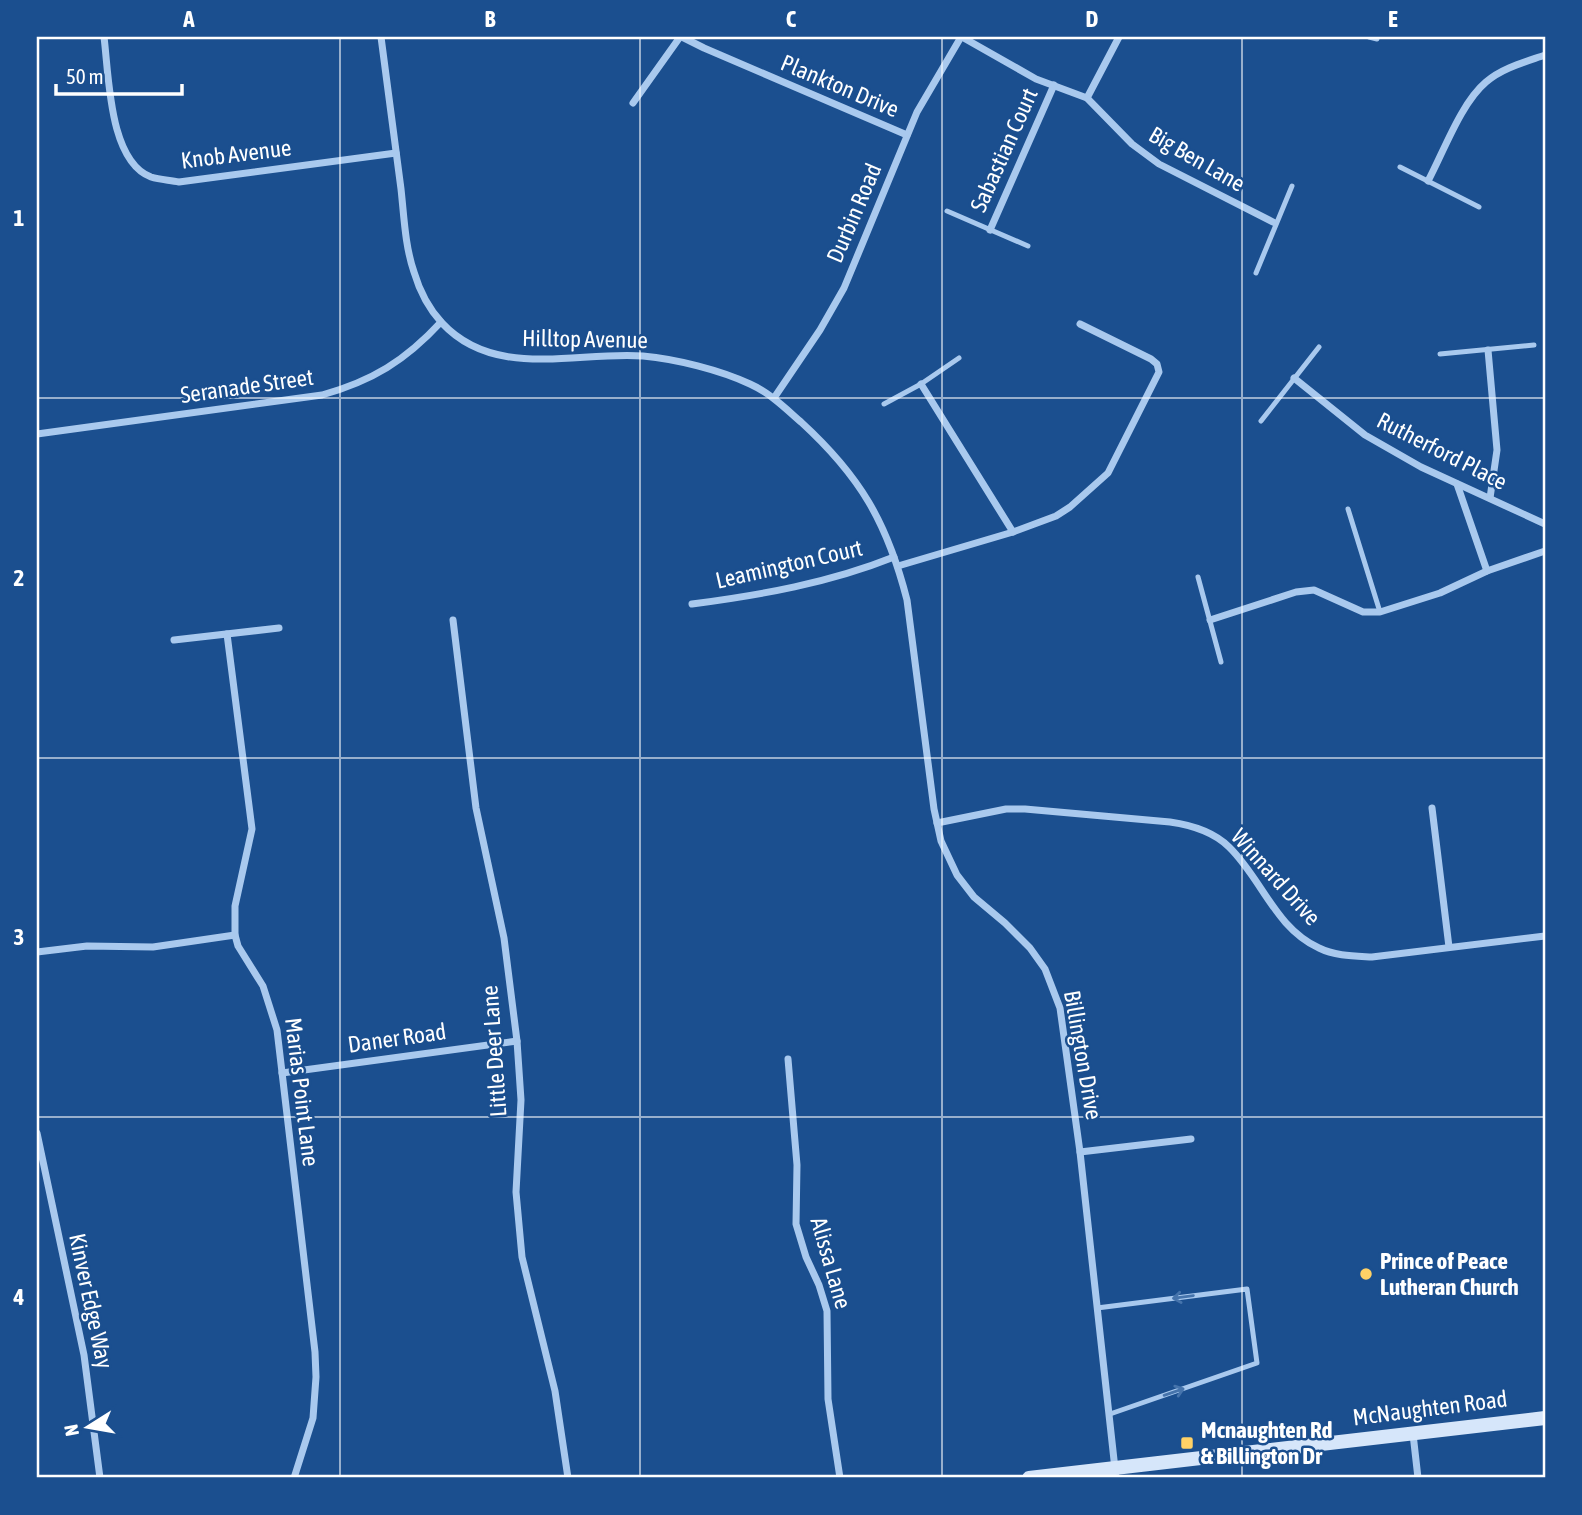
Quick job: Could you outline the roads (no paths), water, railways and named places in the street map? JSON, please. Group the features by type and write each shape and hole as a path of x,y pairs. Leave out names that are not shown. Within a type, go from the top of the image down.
{"street":[{"name":"Knob Avenue","path":"104,37 118,138 130,162 152,177 179,182 396,153"},
{"name":"Hilltop Avenue","path":"381,37 413,271 420,290 441,322 480,349 514,358 547,360 598,355 645,356 697,366 750,384 775,398"},
{"path":"634,103 681,37"},
{"name":"Plankton Drive","path":"681,37 907,135"},
{"name":"Durbin Road","path":"775,398 844,288 907,135 933,82 962,37"},
{"name":"Big Ben Lane","path":"962,37 1036,79 1087,98 1132,144 1159,164 1275,223"},
{"path":"1087,98 1119,37"},
{"path":"1428,181 1468,103 1485,82 1508,68 1545,55"},
{"name":"Sabastian Court","path":"990,230 1054,85"},
{"name":"Seranade Street","path":"37,433 321,396 379,375 426,338 441,322"},
{"path":"898,566 1013,532 1056,516 1108,473 1159,372 1157,364 1151,359 1080,324"},
{"path":"1488,350 1497,450 1490,498"},
{"name":"Rutherford Place","path":"1294,378 1366,435 1430,472 1545,524"},
{"path":"921,384 1013,532"},
{"name":"Billington Drive","path":"775,398 830,449 856,480 872,506 898,566 914,642 937,823 948,858 974,897 1030,948 1045,969 1054,989 1063,1026 1080,1152 1115,1473"},
{"path":"1457,484 1488,571"},
{"path":"1210,620 1296,592 1314,590 1363,612 1380,612 1440,593 1488,571 1545,551"},
{"name":"Leamington Court","path":"692,604 749,597 804,585 894,557"},
{"name":"Little Deer Lane","path":"453,620 476,808 504,938 517,1041 521,1100 516,1192 519,1230 527,1285 555,1391 568,1478"},
{"path":"174,640 279,628"},
{"name":"Marias Point Lane","path":"227,634 252,829 235,906 235,935 238,946 263,986 277,1030 316,1377 313,1418 294,1478"},
{"path":"1432,808 1448,947"},
{"name":"Winnard Drive","path":"937,823 1006,809 1025,809 1190,825 1228,846 1279,915 1298,935 1320,949 1345,955 1372,957 1545,936"},
{"path":"37,952 86,946 153,947 235,935"},
{"name":"Daner Road","path":"282,1073 517,1041"},
{"name":"Alissa Lane","path":"788,1059 797,1165 796,1224 827,1311 828,1399 840,1478"},
{"name":"Kinver Edge Way","path":"37,1133 84,1355 100,1478"},
{"path":"1080,1152 1191,1139"},
{"name":"McNaughten Road","path":"1029,1478 1115,1473 1545,1418"},
{"path":"1413,1433 1418,1478"}],"lane":[{"path":"1369,37 1377,39"},
{"path":"1400,167 1479,207"},
{"path":"1256,273 1292,186"},
{"path":"947,211 1028,246"},
{"path":"1440,354 1534,345"},
{"path":"1261,421 1319,347"},
{"path":"884,404 921,384 959,358"},
{"path":"1348,509 1380,612"},
{"path":"1198,576 1221,662"},
{"path":"1097,1308 1247,1289 1257,1363 1110,1414"}],"place":[{"name":"Prince of Peace Lutheran Church","path":"1366,1274"},
{"name":"Mcnaughten Rd & Billington Dr","path":"1187,1443"}]}
